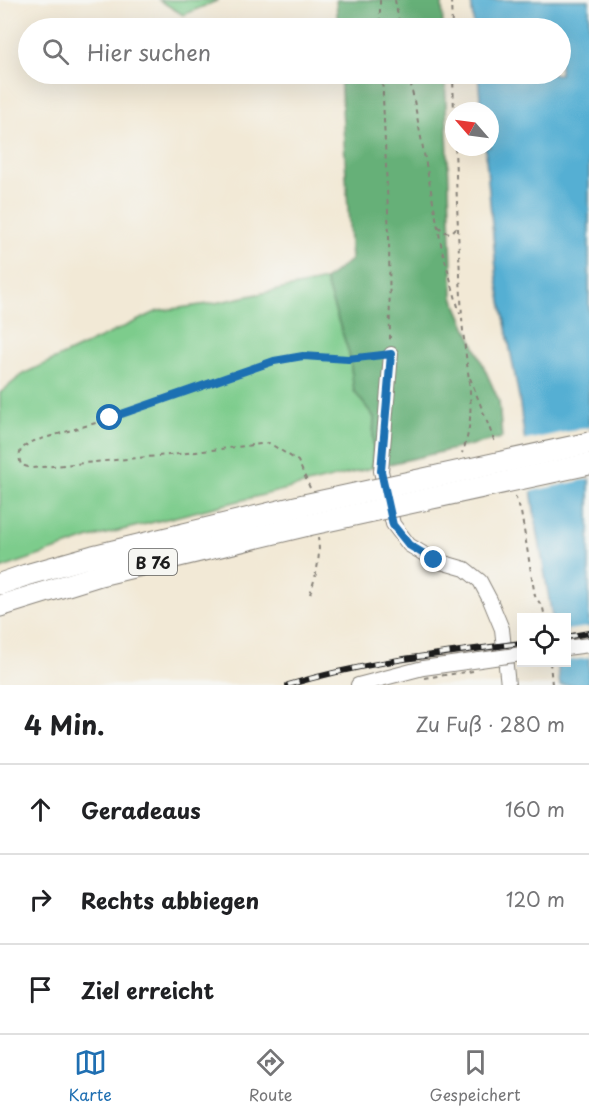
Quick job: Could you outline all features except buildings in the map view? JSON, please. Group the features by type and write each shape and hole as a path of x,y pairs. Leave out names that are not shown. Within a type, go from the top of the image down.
{"highway":[{"name":"B 76","path":"0,606 100,574 310,514 589,443"},
{"name":"B 76","path":"0,585 26,575 93,556 589,464"}],"street":[{"path":"391,354 381,471 393,525 409,545 434,560 465,569 480,581 502,629 508,685"},
{"path":"571,647 589,645"},
{"path":"358,685 423,668 517,655"}],"path":[{"path":"380,0 380,18"},
{"path":"395,0 398,18"},
{"path":"451,0 452,18"},
{"path":"310,594 318,569 320,547 298,461 268,443 32,468 21,465 19,457 21,449 31,442 110,418 274,361 303,356 348,359 391,354 382,84"},
{"path":"411,84 442,249 462,320"},
{"path":"453,84 454,102"},
{"path":"455,156 462,320 471,405 468,439 459,460"},
{"path":"438,226 450,233 458,225"},
{"path":"550,667 552,685"}],"green space":[{"path":"159,0 219,0 183,15"},
{"path":"336,0 442,0 443,18 337,18"},
{"path":"341,84 445,84 445,156 448,156 453,297 499,401 502,438 372,468 374,417 354,391 349,353 325,280 351,260"},
{"path":"325,280 349,353 354,390 374,417 372,468 90,538 0,569 0,393 23,374 158,311 215,303"}],"water":[{"path":"471,0 589,0 589,685 560,685 558,667 571,667 571,613 551,613 534,511 519,397 497,280 486,156 499,156 499,102 480,102 479,84 571,84 571,18 473,18"}],"pier":[{"path":"589,427 589,479 528,492 521,441"},
{"path":"589,627 589,658 571,660 571,629"}],"railway":[{"path":"571,636 589,633"},
{"path":"288,685 375,664 517,644"}],"route":[{"path":"110,418 274,361 303,356 348,359 391,354 381,471 393,525 409,545 434,560"}]}
